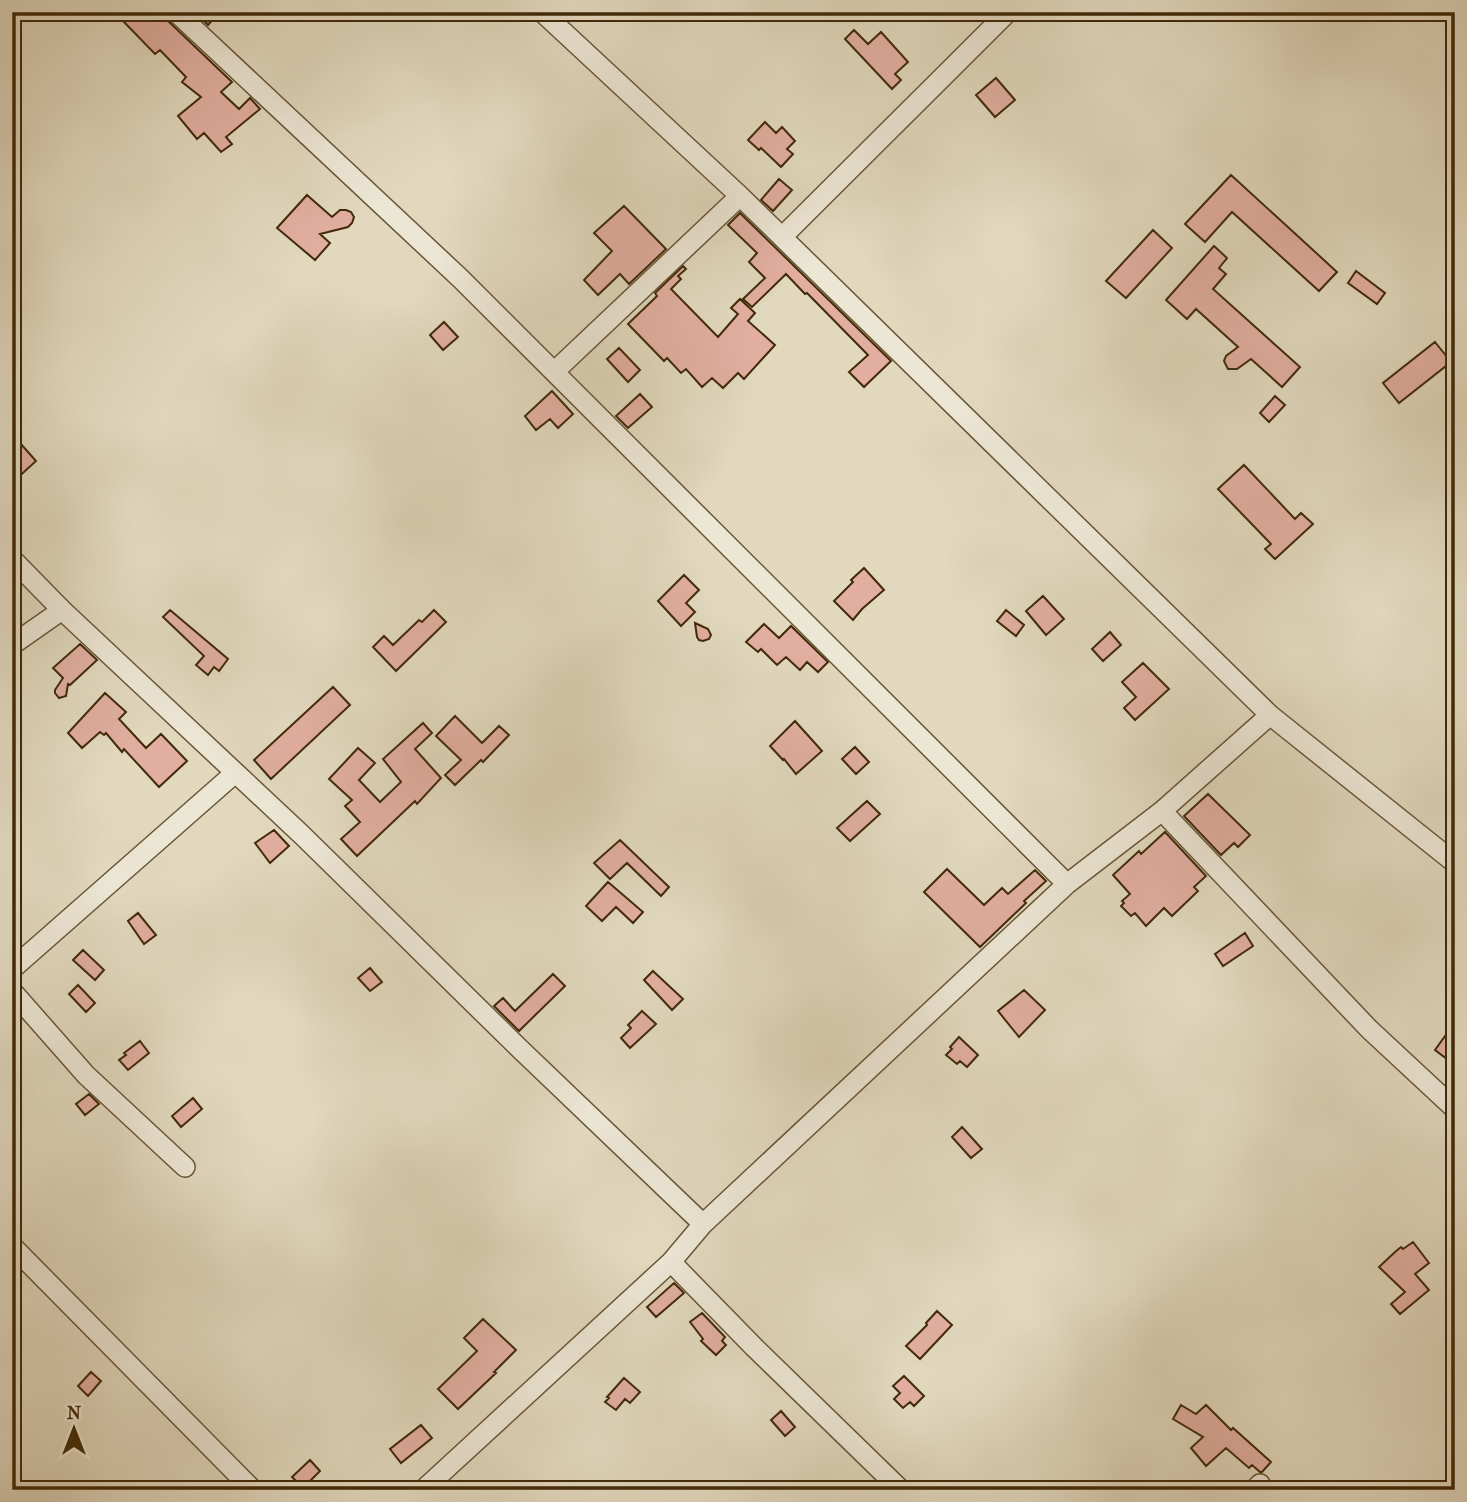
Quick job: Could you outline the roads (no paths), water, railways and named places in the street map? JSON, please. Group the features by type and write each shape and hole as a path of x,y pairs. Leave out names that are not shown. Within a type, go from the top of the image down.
{"street":[{"path":"176,12 461,279 1067,884"},
{"path":"541,12 740,195 1270,715 1455,863"},
{"path":"782,237 1008,12"},
{"path":"555,371 740,195"},
{"path":"12,559 703,1224"},
{"path":"12,645 62,610"},
{"path":"423,1490 671,1262 703,1224 1067,884 1162,811 1270,715"},
{"path":"12,969 235,773"},
{"path":"1162,811 1369,1029 1455,1109"},
{"path":"12,991 86,1075 186,1167"},
{"path":"12,1246 253,1490"},
{"path":"671,1262 901,1490"}]}
